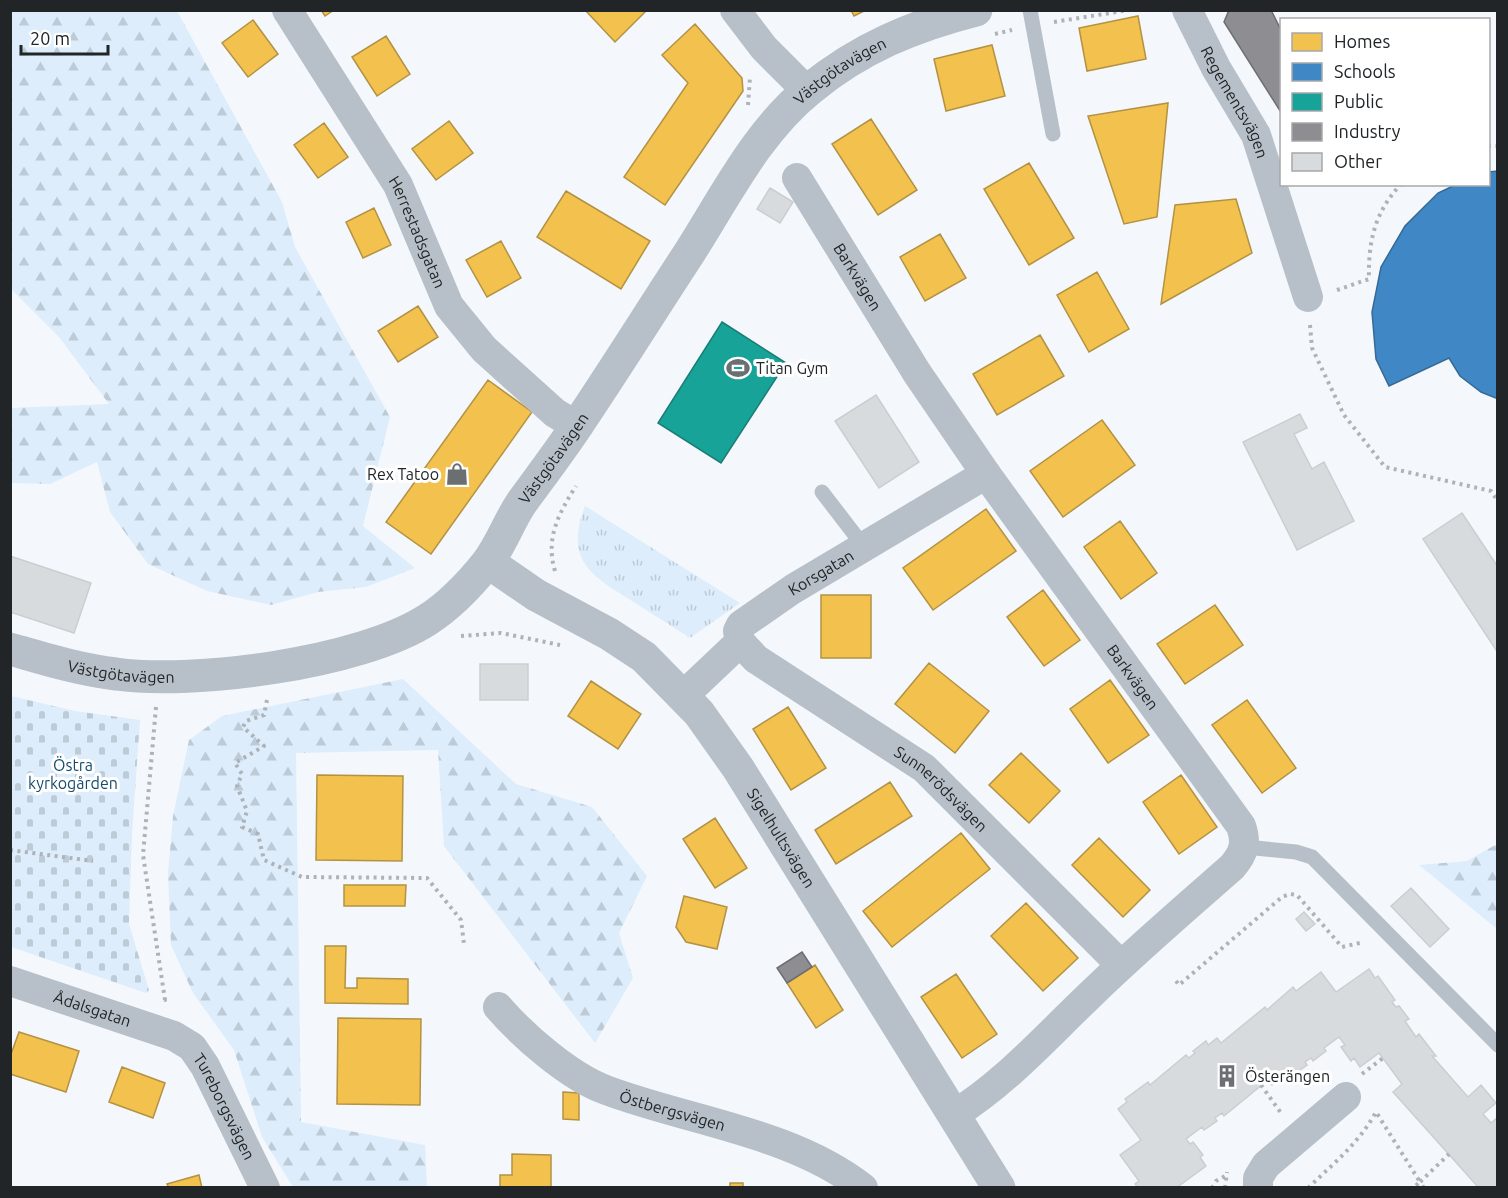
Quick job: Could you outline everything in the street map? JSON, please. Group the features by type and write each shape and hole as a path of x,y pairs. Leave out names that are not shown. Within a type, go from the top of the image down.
{"street":[{"name":"Herrestadsgatan","path":"287,10 398,185 449,306 484,349 555,412 577,426"},
{"path":"735,10 764,48 807,91"},
{"name":"Regementsvägen","path":"1187,10 1216,68 1256,135 1322,294"},
{"name":"Västgötavägen","path":"10,649 89,670 150,677 236,673 303,661 369,644 427,620 448,604 488,562 520,506 577,426 765,135 807,91 848,60 881,41 931,21 982,23"},
{"name":"Barkvägen","path":"797,178 917,373 986,474 1241,826 1245,847"},
{"name":"Korsgatan","path":"683,696 740,642 738,631 741,625 793,589 866,548 986,474"},
{"name":"Sigelhultsvägen","path":"488,562 536,595 609,634 644,657 699,713 738,768 999,1188"},
{"name":"Sunnerödsvägen","path":"740,642 756,659 924,768 1121,965"},
{"path":"955,1114 970,1105 1017,1064 1121,965 1232,867 1245,847"},
{"name":"Ådalsgatan","path":"10,981 174,1035"},
{"name":"Östbergsvägen","path":"498,1007 514,1025 553,1058 604,1090 770,1141 842,1172 863,1188"},
{"name":"Tureborgsvägen","path":"174,1035 192,1047 205,1066 265,1188"},
{"path":"1258,1188 1258,1178 1266,1165 1353,1087"}],"lane":[{"path":"1031,18 1053,134"},
{"path":"822,492 866,548"},
{"path":"1245,847 1296,852 1312,857 1497,1045"}],"path":[{"path":"982,23 1129,10"},
{"path":"745,111 751,89 747,69"},
{"path":"1399,186 1379,213 1371,236 1370,279 1322,294 1312,348 1344,415 1385,467 1491,491 1497,501"},
{"path":"556,574 551,559 553,526 582,476"},
{"path":"501,633 529,637 571,650"},
{"path":"267,696 264,715 246,721 243,728 264,746 235,763 242,774 237,786 247,811 243,827 258,834 264,860 302,877 427,878 461,920 464,944"},
{"path":"156,704 143,855 165,1000"},
{"path":"10,850 93,861"},
{"path":"1176,981 1179,985 1282,897 1290,894 1297,895 1342,948 1390,934"},
{"path":"1353,1087 1383,1058"},
{"path":"1261,1085 1281,1114"},
{"path":"1308,1188 1350,1148 1376,1112 1424,1188"},
{"path":"1413,1188 1449,1155"},
{"path":"1212,1188 1216,1181 1226,1175"}],"green space":[{"path":"11,10 177,11 282,202 295,247 390,417 363,526 415,568 366,587 318,592 271,605 207,591 148,564 110,512 97,462 50,484 11,483 11,408 109,404 59,337 11,289"},
{"path":"585,506 740,603 690,638 604,583 585,564 578,540 579,525"},
{"path":"403,679 516,784 592,807 647,876 619,933 633,978 595,1043 444,846 438,750 296,753 301,1122 425,1145 427,1187 293,1187 262,1137 234,1050 193,993 171,945 168,873 173,816 189,740 222,716"},
{"name":"Östra kyrkogården","path":"11,696 75,711 140,720 132,834 129,924 149,990 146,993 11,947"},
{"path":"1497,844 1497,929 1419,865 1467,861"}],"building: Homes":[{"path":"321,10 334,10 325,16"},
{"path":"585,10 647,10 615,42"},
{"path":"851,10 866,10 854,16"},
{"path":"1138,16 1146,59 1087,71 1079,28"},
{"path":"253,20 278,54 248,77 222,43"},
{"path":"695,24 742,78 743,91 665,205 624,177 688,83 662,55"},
{"path":"386,36 410,74 377,96 352,57"},
{"path":"992,45 1005,96 946,111 934,59"},
{"path":"1168,103 1157,217 1124,224 1088,116"},
{"path":"871,119 917,190 878,215 832,144"},
{"path":"449,121 473,153 436,180 412,149"},
{"path":"324,123 348,157 318,178 294,145"},
{"path":"1029,163 1074,238 1029,265 984,189"},
{"path":"566,191 650,241 621,289 537,237"},
{"path":"1236,199 1252,253 1161,304 1175,205"},
{"path":"374,208 391,245 363,258 346,222"},
{"path":"940,234 966,278 925,301 900,257"},
{"path":"501,241 521,278 487,297 466,260"},
{"path":"1097,272 1129,329 1089,352 1057,295"},
{"path":"418,306 438,337 398,362 378,331"},
{"path":"1040,335 1064,376 997,415 973,374"},
{"path":"488,380 532,412 431,554 386,522"},
{"path":"1102,420 1135,465 1063,517 1030,471"},
{"path":"986,509 1016,551 933,610 903,568"},
{"path":"1120,521 1157,573 1121,599 1084,547"},
{"path":"1043,590 1080,640 1044,666 1007,617"},
{"path":"821,595 871,595 871,658 821,658"},
{"path":"1215,605 1243,645 1185,684 1157,644"},
{"path":"929,663 989,711 955,753 895,704"},
{"path":"1110,680 1149,735 1108,763 1070,709"},
{"path":"591,681 641,714 618,749 568,716"},
{"path":"1247,700 1296,768 1262,793 1212,725"},
{"path":"788,707 826,768 791,790 753,729"},
{"path":"1021,753 1060,791 1029,823 989,785"},
{"path":"317,775 403,776 402,861 316,860"},
{"path":"1181,775 1217,827 1179,854 1143,802"},
{"path":"890,782 912,816 836,864 815,830"},
{"path":"715,818 747,868 715,888 683,839"},
{"path":"961,833 990,869 892,947 863,911"},
{"path":"1099,838 1150,890 1123,917 1072,865"},
{"path":"344,885 406,885 405,906 344,906"},
{"path":"684,896 727,907 717,949 686,942 676,927"},
{"path":"1026,903 1078,958 1043,991 991,936"},
{"path":"325,946 346,946 345,988 357,988 357,978 408,979 408,1004 325,1003"},
{"path":"815,965 843,1010 816,1028 787,983"},
{"path":"956,974 997,1034 962,1058 921,997"},
{"path":"338,1018 421,1019 420,1105 337,1104"},
{"path":"19,1032 79,1051 66,1092 10,1074 10,1057"},
{"path":"122,1067 165,1083 153,1118 109,1102"},
{"path":"563,1092 579,1093 579,1120 563,1119"},
{"path":"512,1154 551,1155 551,1188 500,1188 500,1175 512,1175"},
{"path":"199,1175 202,1188 169,1188 167,1184"},
{"path":"730,1183 743,1183 743,1188 730,1188"}],"building: Schools":[{"path":"1498,171 1498,399 1481,392 1460,376 1449,358 1389,386 1376,359 1372,312 1381,267 1405,226 1438,193 1453,186 1490,186 1490,172"}],"building: Public":[{"path":"722,322 786,363 721,463 658,423"}],"building: Industry":[{"path":"1229,10 1271,10 1280,28 1280,111 1224,22"},
{"path":"802,952 812,967 787,983 777,968"}],"building: Other":[{"path":"770,188 793,202 780,223 757,209"},
{"path":"876,395 919,462 879,488 835,421"},
{"path":"1300,414 1307,428 1294,434 1312,469 1324,462 1354,521 1297,550 1243,442"},
{"path":"1462,513 1498,567 1498,653 1423,539"},
{"path":"10,556 91,583 74,633 10,612"},
{"path":"480,664 528,664 528,700 480,700"},
{"path":"1411,888 1449,929 1430,947 1391,906"},
{"path":"1304,912 1315,924 1306,931 1296,919"},
{"name":"Österängen","path":"1369,969 1375,978 1378,976 1395,1000 1392,1002 1396,1007 1399,1006 1409,1019 1405,1021 1416,1037 1419,1034 1436,1056 1432,1056 1468,1097 1481,1085 1496,1103 1483,1114 1491,1123 1498,1117 1498,1188 1479,1188 1393,1092 1402,1084 1379,1053 1360,1067 1354,1058 1351,1061 1341,1047 1345,1045 1339,1037 1324,1048 1326,1051 1313,1061 1311,1058 1305,1062 1307,1065 1283,1082 1281,1079 1272,1085 1268,1080 1224,1116 1222,1113 1215,1118 1217,1121 1204,1130 1202,1127 1186,1139 1190,1144 1193,1142 1203,1155 1200,1157 1206,1166 1176,1188 1138,1188 1135,1184 1139,1181 1120,1155 1141,1140 1118,1109 1127,1102 1125,1099 1148,1082 1150,1085 1186,1055 1189,1058 1195,1053 1193,1051 1206,1041 1208,1045 1217,1038 1221,1043 1265,1007 1267,1010 1293,987 1296,991 1321,972 1336,992"}],"place":[{"name":"Titan Gym","path":"738,368"},
{"name":"Rex Tatoo","path":"457,474"},
{"name":"Österängen","path":"1227,1076"}]}
